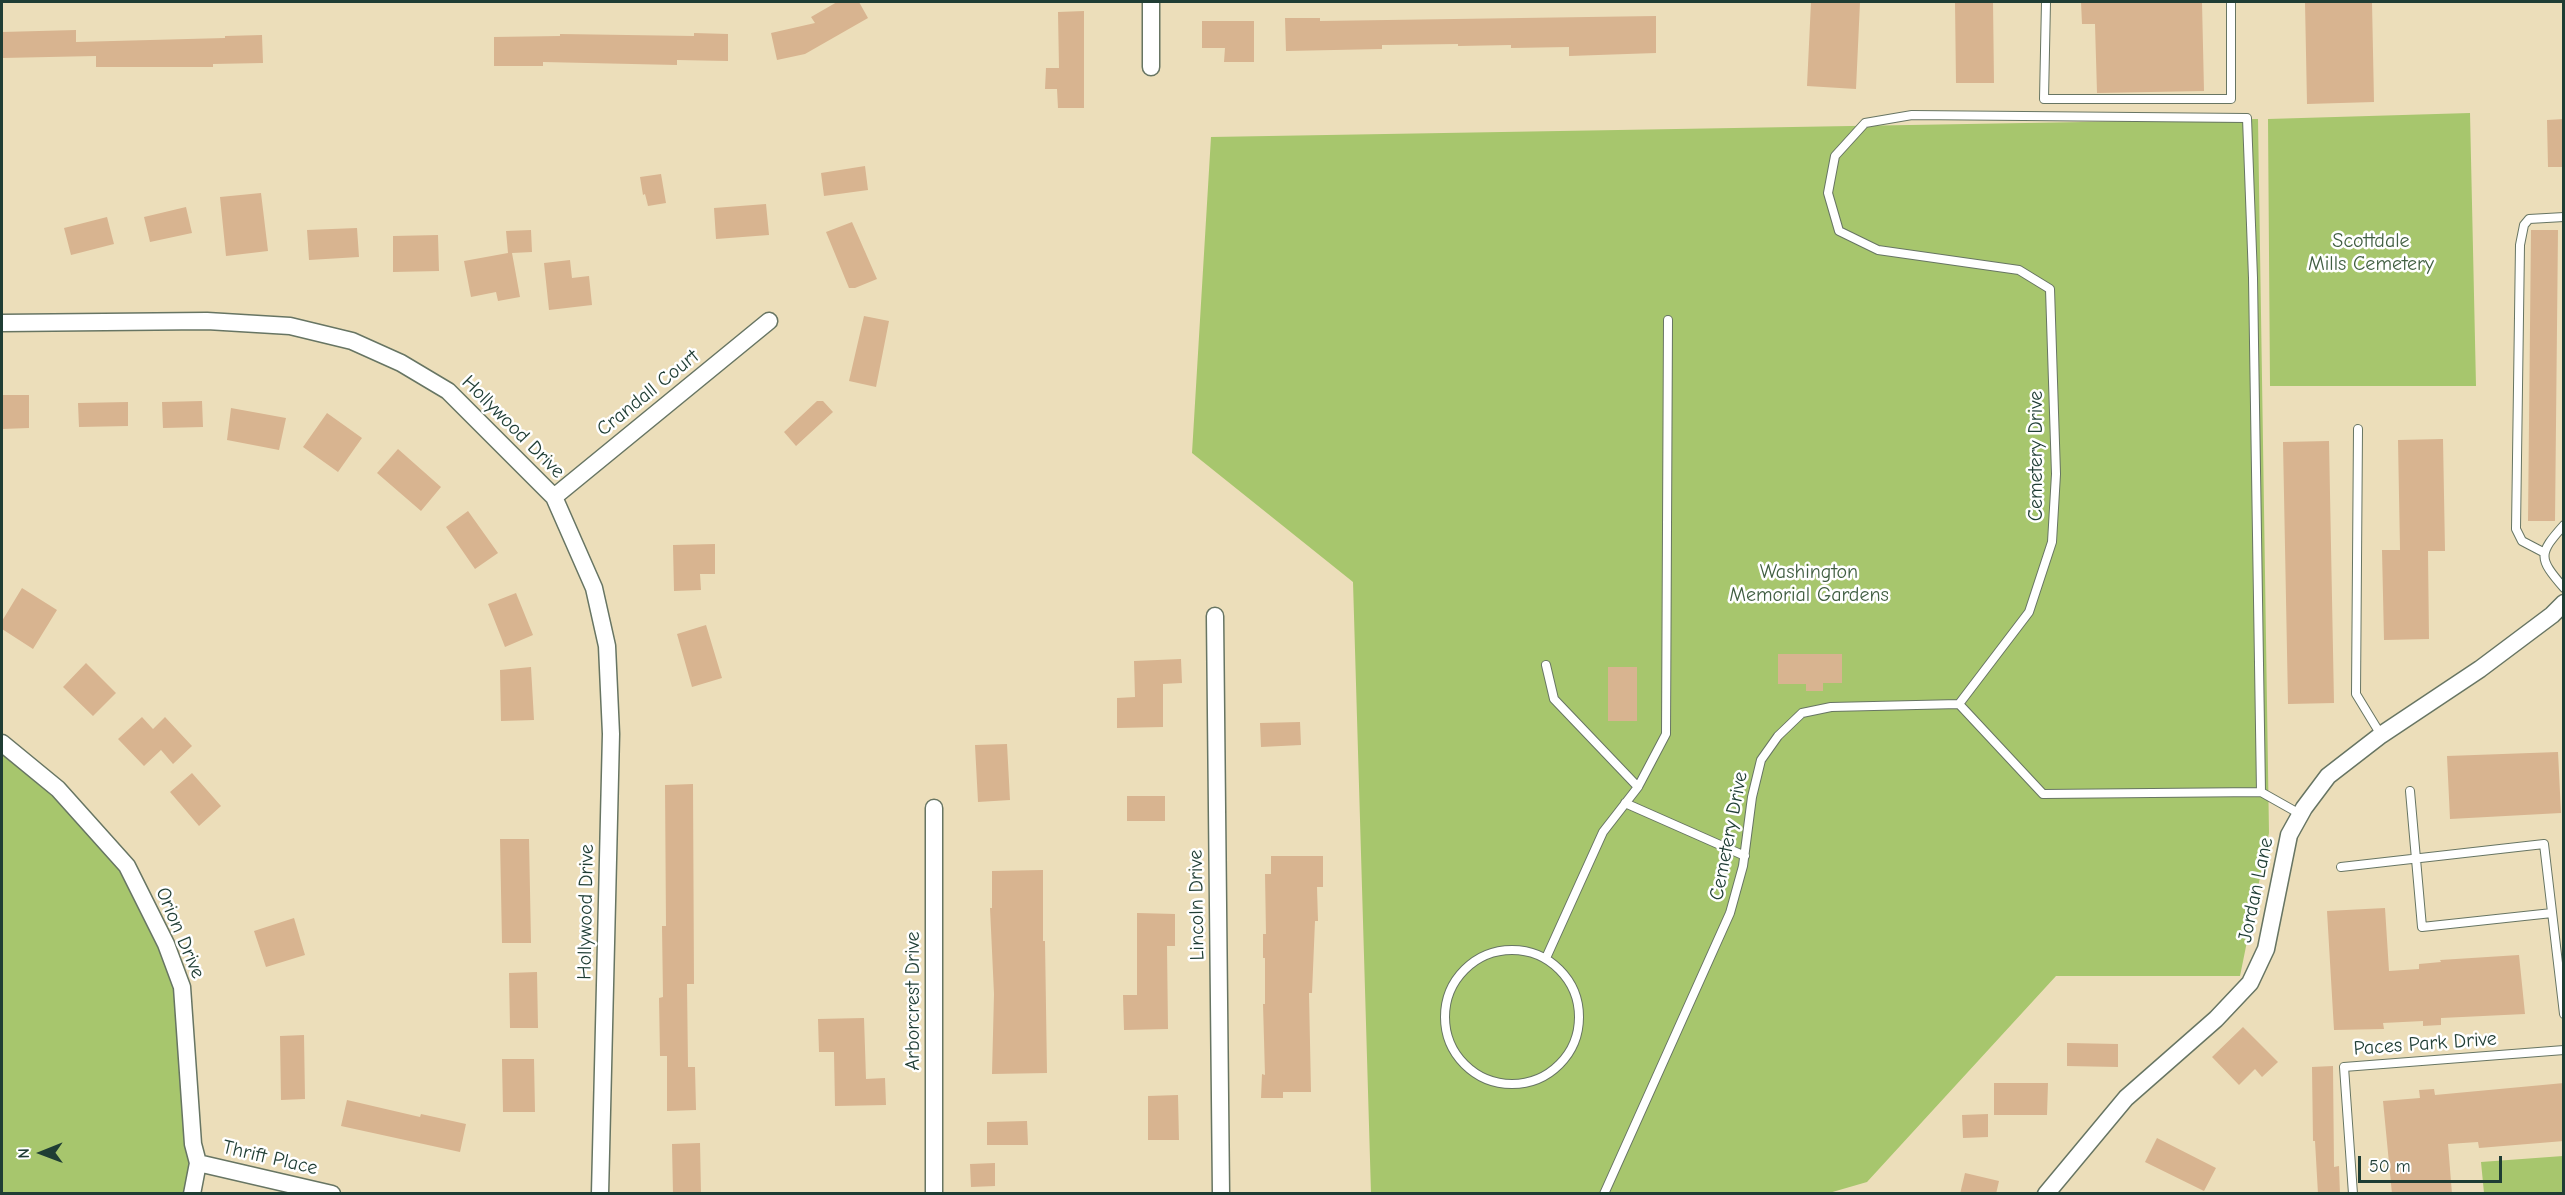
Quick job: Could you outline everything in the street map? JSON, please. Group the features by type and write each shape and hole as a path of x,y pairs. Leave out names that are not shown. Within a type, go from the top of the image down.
{"street":[{"path":"1150,67 1151,2"},
{"name":"Hollywood Drive","path":"2,323 207,321 290,326 352,341 401,363 448,391 554,497 594,588 607,646 611,734 600,1194"},
{"name":"Crandall Court","path":"554,497 769,321"},
{"name":"Jordan Lane","path":"2046,1194 2126,1098 2216,1019 2250,983 2266,950 2289,835 2300,814 2328,776 2381,735 2480,669 2552,615 2564,603"},
{"name":"Lincoln Drive","path":"1215,616 1221,1194"},
{"name":"Orion Drive","path":"2,743 58,789 127,866 166,944 182,987 193,1144 198,1163 192,1194"},
{"name":"Arborcrest Drive","path":"934,808 934,1194"},
{"name":"Thrift Place","path":"198,1163 332,1194"}],"lane":[{"path":"2046,2 2044,99 2231,99 2231,2"},
{"name":"Cemetery Drive","path":"1605,1194 1730,913 1745,856 1752,797 1761,760 1778,736 1802,713 1831,707 1959,704 2029,612 2052,542 2055,474 2050,289 2019,270 1878,250 1839,231 1828,193 1835,156 1864,123 1912,115 2247,118 2253,278 2261,792"},
{"path":"2543,552 2522,542 2516,530 2520,245 2524,225 2529,219 2564,217"},
{"path":"1546,958 1603,832 1638,787 1666,734 1668,320"},
{"path":"2358,429 2356,694 2381,735"},
{"path":"2564,525 2543,552 2548,568 2564,588"},
{"path":"1546,665 1554,699 1638,787"},
{"path":"1959,704 2043,794 2261,792 2300,814"},
{"path":"2410,791 2422,927 2552,913"},
{"path":"1625,803 1745,856"},
{"path":"2341,867 2544,844 2564,1014"},
{"path":"1504,950 1526,951 1546,958 1562,971 1574,989 1580,1009 1579,1030 1572,1050 1559,1067 1542,1079 1522,1085 1501,1085 1480,1078 1463,1065 1451,1047 1445,1026 1446,1005 1453,984 1466,967 1484,956 1504,950"},
{"name":"Paces Park Drive","path":"2353,1194 2344,1066 2564,1050"}],"green space":[{"name":"Scottdale Mills Cemetery","path":"2470,113 2476,386 2270,386 2268,119"},
{"name":"Washington Memorial Gardens","path":"2258,119 2269,833 2240,976 2056,976 1867,1182 1829,1193 1371,1193 1353,582 1192,453 1211,137"},
{"path":"2,738 134,880 186,981 189,1169 184,1193 2,1193"},
{"path":"2563,1156 2563,1193 2484,1193 2481,1162"}],"building":[{"path":"837,2 859,2 868,18 805,54 777,60 771,33 815,23 811,17"},
{"path":"1811,2 1860,2 1856,89 1807,86"},
{"path":"1955,2 1993,2 1994,83 1956,83"},
{"path":"2081,2 2202,2 2204,91 2097,93 2095,24 2082,24"},
{"path":"2305,2 2372,2 2374,102 2307,104"},
{"path":"1084,11 1084,108 1058,108 1057,89 1045,89 1046,68 1059,68 1058,12"},
{"path":"1656,16 1656,53 1569,56 1569,47 1511,48 1511,45 1458,46 1458,44 1382,45 1382,49 1286,51 1285,18 1320,18 1320,21"},
{"path":"1202,21 1254,21 1254,62 1224,62 1225,48 1202,48"},
{"path":"76,30 76,42 262,35 263,63 213,64 213,67 96,67 96,56 2,58 2,32"},
{"path":"694,33 728,34 728,61 677,60 677,65 543,62 543,66 494,66 494,37 560,36 560,34 694,36"},
{"path":"2564,119 2564,167 2548,167 2547,120"},
{"path":"865,166 868,190 824,196 821,173"},
{"path":"661,174 666,203 648,206 645,194 643,195 640,177"},
{"path":"261,193 268,251 226,256 220,197"},
{"path":"766,204 769,235 716,239 714,208"},
{"path":"186,207 192,233 150,242 144,217"},
{"path":"107,217 114,244 71,255 64,228"},
{"path":"852,222 877,279 855,288 849,288 826,232"},
{"path":"357,228 359,257 309,260 307,230"},
{"path":"531,230 532,252 512,253 520,297 498,301 496,292 471,297 464,261 508,253 506,231"},
{"path":"2531,230 2558,230 2555,521 2528,521"},
{"path":"438,235 439,271 393,272 393,236"},
{"path":"570,260 572,278 589,276 592,305 549,310 544,263"},
{"path":"864,316 889,321 876,387 849,381"},
{"path":"2,395 29,395 29,428 2,429"},
{"path":"202,401 203,427 163,428 162,402"},
{"path":"817,401 823,401 833,412 796,446 784,432"},
{"path":"128,402 128,426 79,427 78,403"},
{"path":"231,408 286,418 279,450 227,440"},
{"path":"327,413 362,438 338,472 303,447"},
{"path":"2443,439 2445,551 2428,551 2429,639 2384,640 2382,550 2400,550 2398,440"},
{"path":"2329,441 2334,703 2288,704 2283,442"},
{"path":"398,449 441,487 421,511 377,473"},
{"path":"468,511 498,553 475,569 446,527"},
{"path":"715,544 715,574 700,574 701,590 674,591 673,545"},
{"path":"22,588 57,610 33,649 2,629 2,621"},
{"path":"516,593 533,635 505,647 488,604"},
{"path":"706,625 722,678 692,687 677,634"},
{"path":"1778,654 1842,654 1842,683 1823,683 1823,691 1806,691 1806,684 1778,684"},
{"path":"1181,659 1182,683 1163,684 1163,727 1117,728 1117,698 1135,697 1134,661"},
{"path":"86,663 116,693 93,716 63,687"},
{"path":"531,667 534,720 501,721 500,670"},
{"path":"1608,667 1637,667 1637,721 1608,721"},
{"path":"142,717 153,729 165,717 192,746 173,764 161,750 144,766 118,739"},
{"path":"1300,722 1301,745 1261,747 1260,723"},
{"path":"1007,744 1010,800 978,802 975,745"},
{"path":"2558,752 2561,813 2450,819 2447,756"},
{"path":"192,773 221,806 199,826 170,792"},
{"path":"693,784 694,984 687,984 688,1067 695,1067 696,1110 667,1111 667,1056 660,1056 659,998 663,997 662,926 666,926 665,785"},
{"path":"1127,796 1165,796 1165,821 1127,821"},
{"path":"500,839 529,839 531,943 502,943"},
{"path":"1271,856 1323,856 1323,887 1317,887 1318,921 1315,921 1312,993 1309,993 1311,1092 1283,1092 1283,1098 1261,1098 1262,1074 1265,1075 1263,934 1266,934 1265,874 1271,874"},
{"path":"1043,870 1047,1073 992,1074 994,994 990,908 992,908 992,871"},
{"path":"2385,908 2389,971 2419,969 2419,964 2441,962 2440,960 2519,955 2525,1014 2441,1018 2441,1025 2423,1026 2423,1021 2383,1023 2384,1029 2334,1030 2327,911"},
{"path":"1137,913 1175,914 1175,946 1167,946 1168,1029 1124,1030 1123,995 1137,995"},
{"path":"294,918 305,955 266,967 254,931"},
{"path":"537,972 538,1028 510,1028 509,973"},
{"path":"864,1018 866,1079 885,1078 886,1105 835,1106 834,1052 819,1052 818,1019"},
{"path":"2243,1027 2278,1062 2262,1077 2255,1069 2239,1085 2212,1057"},
{"path":"304,1035 305,1099 281,1100 280,1036"},
{"path":"2067,1043 2118,1044 2118,1067 2067,1066"},
{"path":"502,1059 534,1059 535,1112 503,1112"},
{"path":"2333,1066 2334,1167 2339,1166 2340,1194 2318,1194 2315,1141 2313,1141 2312,1067"},
{"path":"1994,1083 2048,1083 2047,1115 1994,1115"},
{"path":"2564,1083 2564,1141 2479,1148 2478,1142 2448,1144 2452,1194 2392,1194 2383,1101 2420,1098 2419,1090 2434,1089 2435,1095"},
{"path":"1178,1095 1179,1140 1148,1140 1148,1096"},
{"path":"347,1100 420,1117 421,1114 466,1124 460,1152 341,1126"},
{"path":"1988,1114 1988,1137 1963,1138 1962,1115"},
{"path":"1027,1121 1028,1145 987,1145 987,1122"},
{"path":"2157,1138 2216,1168 2204,1191 2145,1162"},
{"path":"700,1143 701,1194 673,1194 672,1144"},
{"path":"995,1163 995,1186 971,1187 970,1164"},
{"path":"1965,1173 1999,1181 1996,1194 1960,1194"}]}
